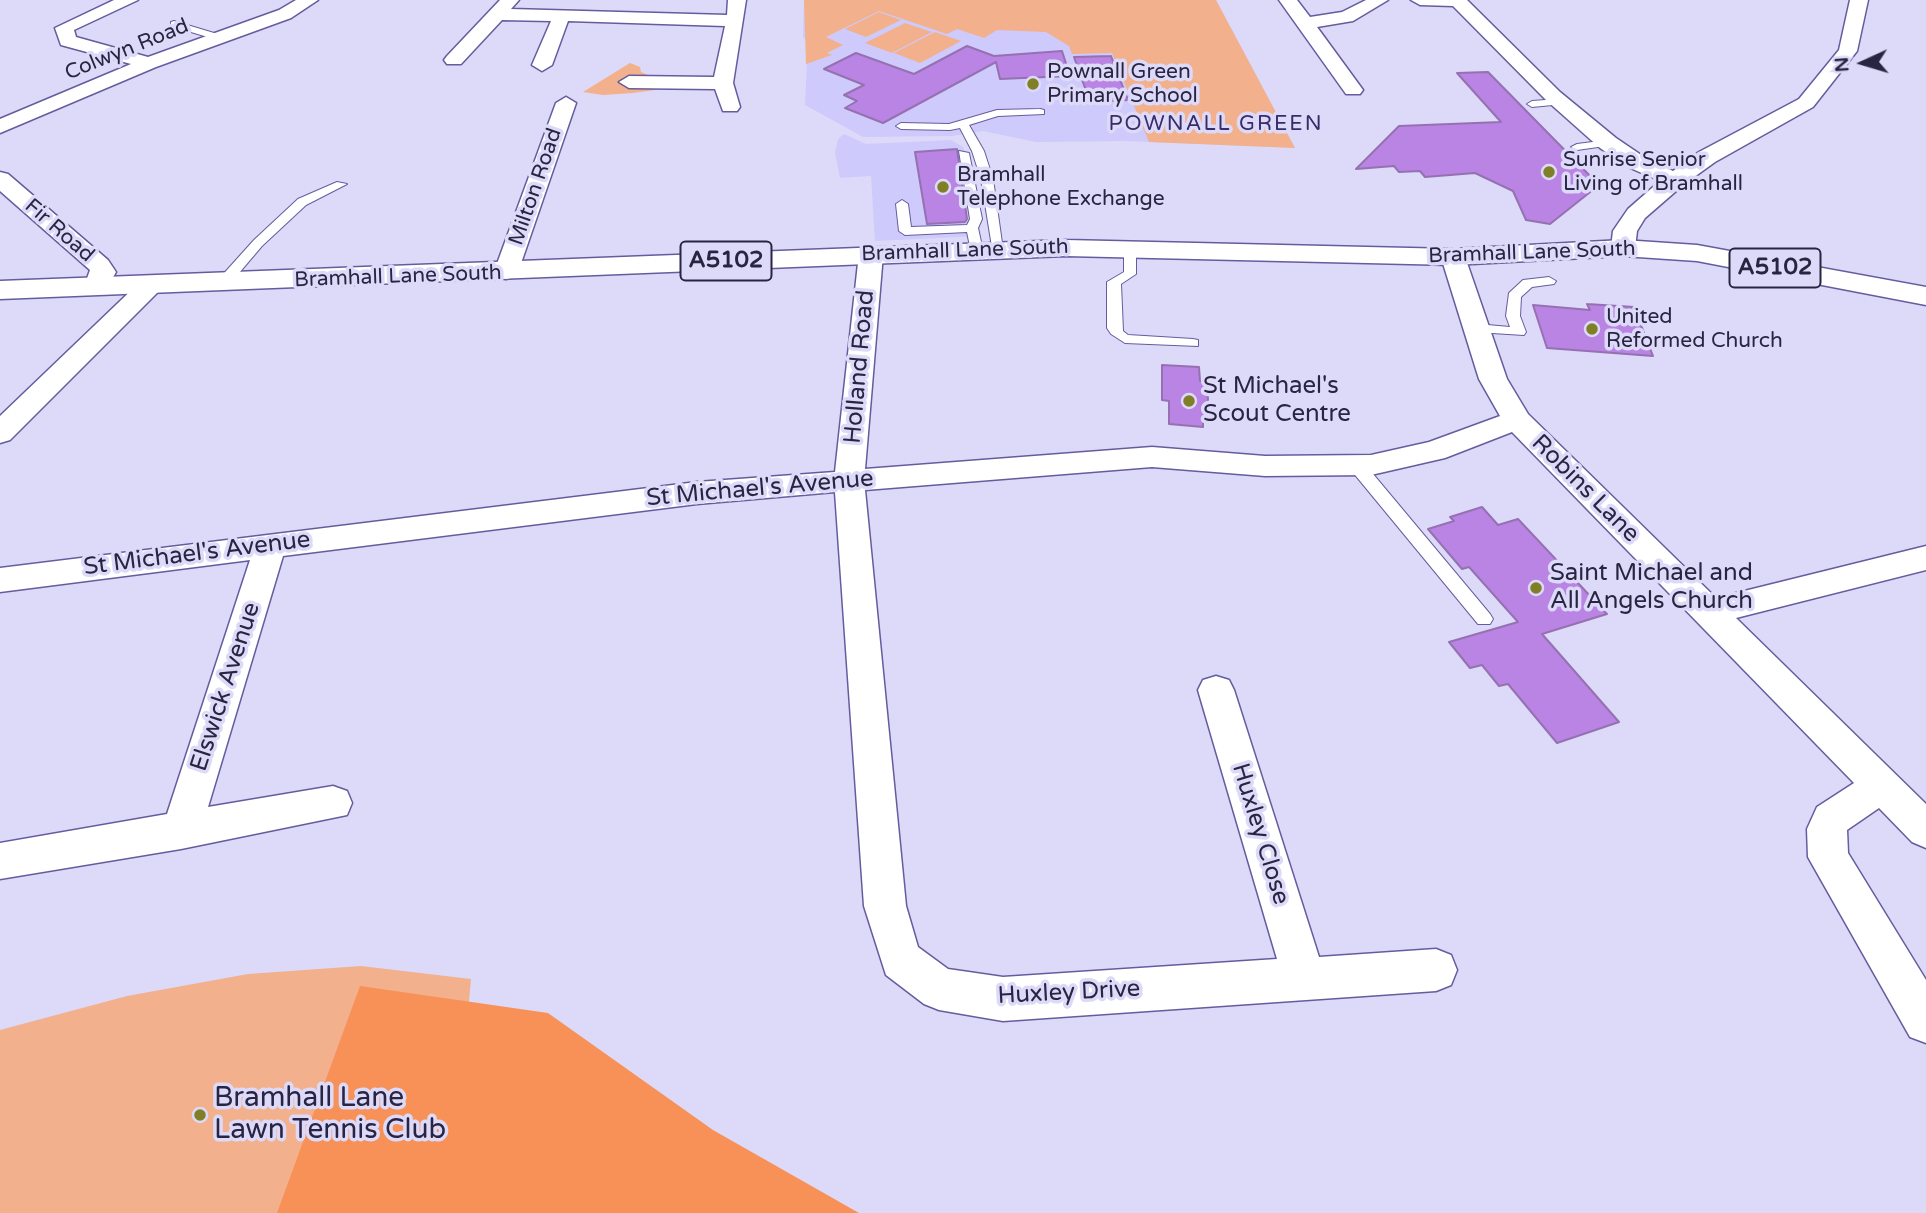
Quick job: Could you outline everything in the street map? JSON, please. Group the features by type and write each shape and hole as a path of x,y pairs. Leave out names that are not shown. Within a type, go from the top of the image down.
{"main road":[{"name":"Bramhall Lane South","path":"0,290 506,272 871,254 921,241 1452,257 1623,248 1698,253 1926,296"}],"street":[{"path":"129,0 64,28 68,41 149,63"},
{"name":"Colwyn Road","path":"0,127 149,63 285,14 309,0"},
{"path":"730,107 723,83 737,0"},
{"path":"1288,0 1353,90 1329,91"},
{"path":"1305,23 1347,17 1379,0"},
{"path":"1420,0 1458,1 1559,102 1608,143 1636,162 1675,180"},
{"path":"1623,248 1625,231 1636,214 1675,180 1707,157 1806,103 1848,51 1859,0"},
{"path":"454,61 504,7 562,15 735,21"},
{"path":"542,65 562,15"},
{"path":"629,82 723,83"},
{"name":"Milton Road","path":"506,272 566,103"},
{"name":"Fir Road","path":"0,179 99,265 104,272 96,287"},
{"name":"Holland Road","path":"849,480 871,254"},
{"name":"Robins Lane","path":"1452,257 1493,379 1517,420 1926,830"},
{"path":"0,433 150,286"},
{"name":"St Michael's Avenue","path":"0,580 271,544 696,493 849,480 1152,457 1265,466 1357,466 1398,461 1435,451 1517,420"},
{"name":"Huxley Drive","path":"849,480 885,906 901,960 939,989 1003,999 1436,970"},
{"name":"Elswick Avenue","path":"180,831 271,544"},
{"path":"1707,613 1926,558"},
{"name":"Huxley Close","path":"1216,690 1304,978"},
{"path":"1880,786 1831,819 1827,829 1828,857 1926,1021"},
{"path":"0,860 333,803"}],"lane":[{"path":"174,24 221,38"},
{"path":"1532,104 1559,102"},
{"path":"901,126 950,127 997,113 1041,112"},
{"path":"963,123 978,151 987,179 982,243"},
{"path":"1577,147 1608,143"},
{"path":"963,153 982,243"},
{"path":"223,283 258,243 302,202 341,184"},
{"path":"902,204 905,231 921,241"},
{"path":"1130,249 1130,274 1114,282 1114,328 1118,334 1125,339 1193,343"},
{"path":"1476,328 1519,332 1513,316 1514,296 1528,283 1549,281"},
{"path":"1357,466 1484,619"}],"shaded area":[{"name":"Pownall Green Primary School","path":"804,0 1216,0 1295,148 1127,141 1036,142 983,131 952,136 863,137 805,105 808,41 803,37"},
{"path":"804,0 1216,0 1295,148 1149,142 1112,53 1072,54 1069,46 1046,32 997,30 984,38 957,29 947,34 879,11 826,37 843,45 827,53 832,55 806,64"},
{"path":"879,12 901,20 866,37 845,29"},
{"path":"905,23 932,32 892,53 865,43"},
{"path":"935,32 961,41 920,63 894,53"},
{"path":"630,63 640,67 641,72 665,82 655,90 633,93 603,95 583,92"},
{"path":"844,134 866,144 951,140 963,147 968,158 981,236 875,241 871,176 840,178 835,153 838,139"},
{"name":"Bramhall Lane Lawn Tennis Club","path":"361,966 471,979 468,1012 343,1213 0,1213 0,1030 127,996 248,974"},
{"path":"360,986 548,1013 713,1130 859,1213 277,1213"}],"building":[{"path":"967,46 994,56 1062,51 1070,76 1000,79 996,62 883,123 845,108 857,101 844,95 864,85 824,69 856,53 914,74"},
{"path":"1111,56 1128,100 1090,102 1074,57"},
{"name":"Sunrise Senior Living of Bramhall","path":"1488,72 1599,185 1550,224 1526,220 1513,191 1475,173 1425,177 1420,171 1399,172 1394,166 1356,169 1399,126 1501,122 1457,73"},
{"name":"Bramhall Telephone Exchange","path":"957,149 967,219 965,222 927,224 915,152"},
{"name":"United Reformed Church","path":"1587,304 1634,307 1653,356 1547,348 1533,305 1590,310"},
{"path":"1162,365 1199,367 1200,381 1207,381 1209,420 1203,419 1203,427 1169,424 1169,401 1162,400"},
{"path":"1482,507 1498,525 1518,519 1607,614 1542,634 1619,722 1557,743 1508,684 1499,686 1482,665 1470,668 1449,642 1518,622 1469,567 1462,569 1428,529 1454,521 1450,517"}],"place":[{"name":"Pownall Green Primary School","path":"1033,84"},
{"name":"Sunrise Senior Living of Bramhall","path":"1549,172"},
{"name":"Bramhall Telephone Exchange","path":"943,187"},
{"name":"United Reformed Church","path":"1592,329"},
{"name":"St Michael's Scout Centre","path":"1189,401"},
{"name":"Saint Michael and All Angels Church","path":"1536,588"},
{"name":"Bramhall Lane Lawn Tennis Club","path":"200,1115"}],"district":[{"name":"POWNALL GREEN","path":"1216,124"}]}
